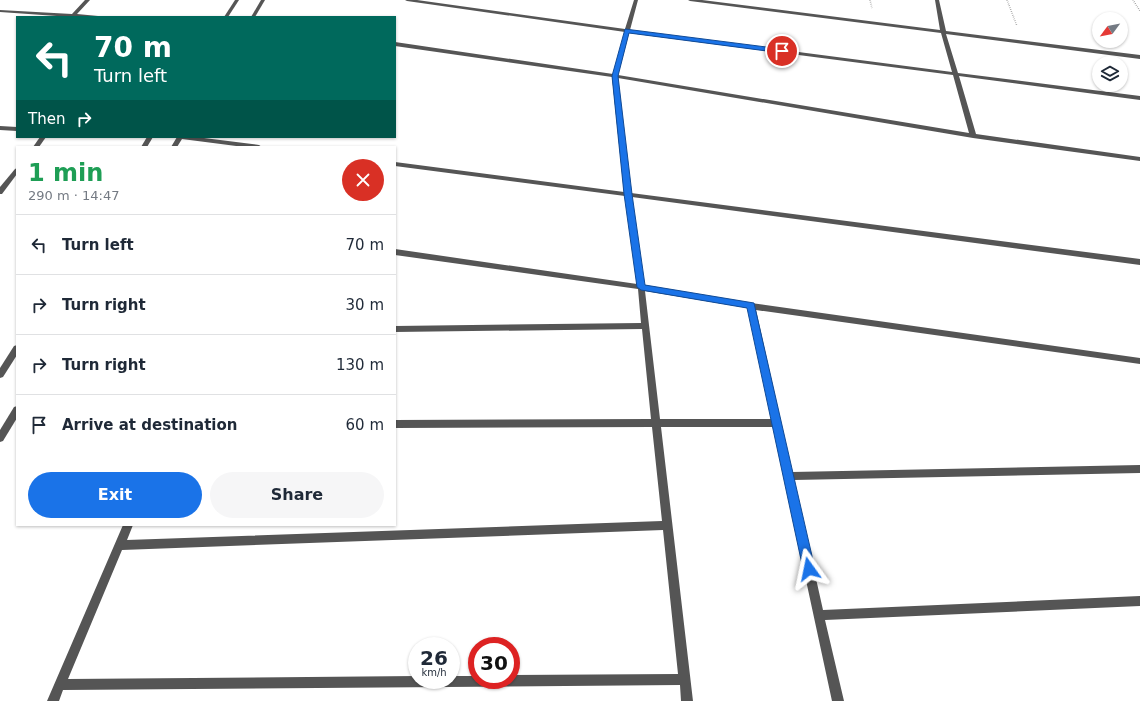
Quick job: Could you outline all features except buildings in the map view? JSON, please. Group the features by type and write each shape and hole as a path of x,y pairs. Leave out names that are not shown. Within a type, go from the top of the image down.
{"street":[{"path":"0,11 73,16 88,0"},
{"path":"227,16 237,0"},
{"path":"254,16 263,0"},
{"path":"407,0 1140,98"},
{"path":"636,0 615,76 628,194 641,287 687,701"},
{"path":"690,0 1140,57"},
{"path":"937,0 943,31 973,136"},
{"path":"396,44 615,76 973,136 1140,159"},
{"path":"0,128 16,129"},
{"path":"189,138 251,146"},
{"path":"396,164 1140,262"},
{"path":"0,192 16,171"},
{"path":"396,252 641,287 751,306 1140,362"},
{"path":"751,306 838,701"},
{"path":"396,329 645,326"},
{"path":"0,375 16,350"},
{"path":"0,438 16,412"},
{"path":"396,424 777,423"},
{"path":"789,476 1140,469"},
{"path":"120,544 668,524"},
{"path":"53,701 128,526"},
{"path":"819,615 1140,600"},
{"path":"60,685 685,679"}],"path":[{"path":"1007,0 1023,41"},
{"path":"1128,0 1134,0 1140,11"}],"route":[{"path":"782,51 627,30 615,76 628,194 641,287 751,306 809,569"}]}
